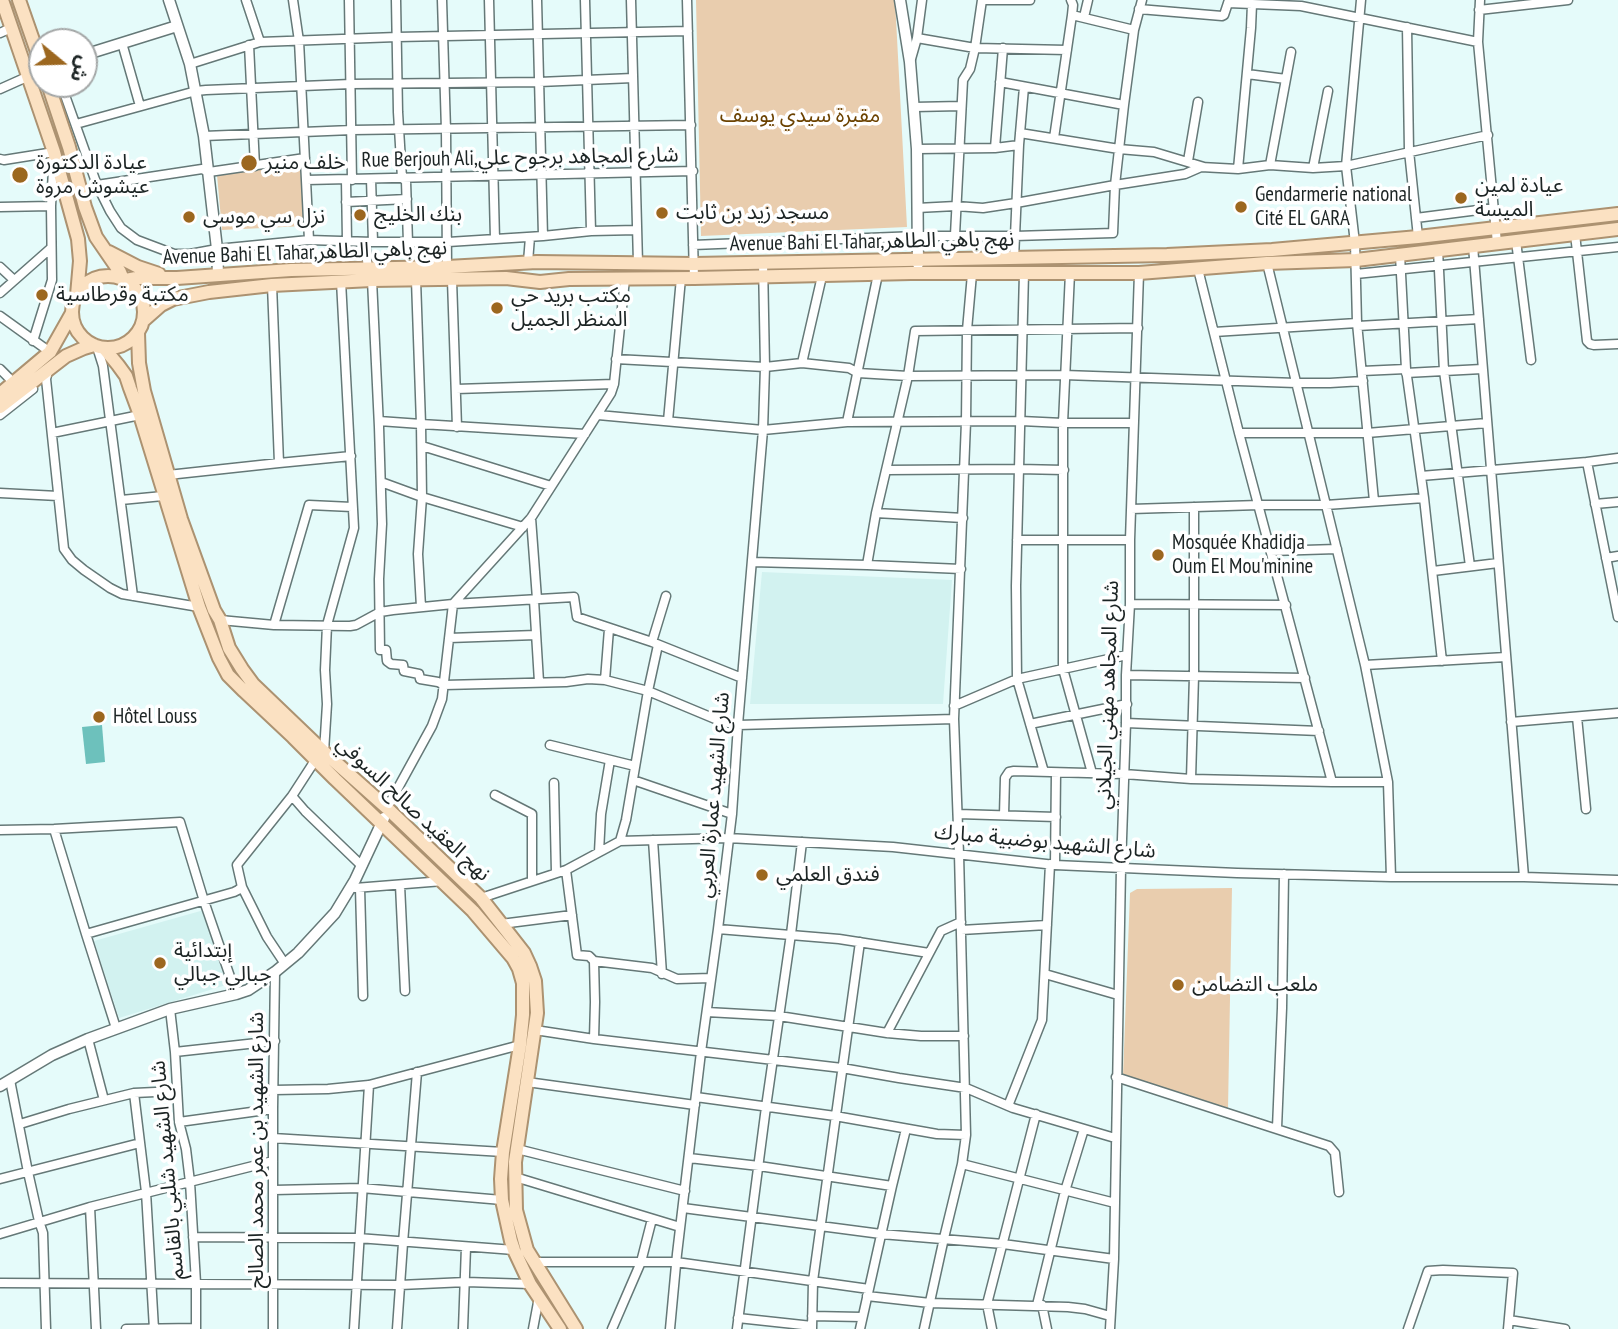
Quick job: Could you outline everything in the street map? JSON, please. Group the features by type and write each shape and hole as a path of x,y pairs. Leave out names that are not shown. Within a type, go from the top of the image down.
{"main road":[{"path":"2,0 6,30 28,74"},
{"path":"19,0 29,28"},
{"path":"0,394 55,346 72,313 77,295 80,261 78,239 36,98"},
{"path":"53,98 96,237 124,280"},
{"name":"Avenue Bahi El Tahar,نهج باهي الطاهر","path":"144,320 160,305 181,296 272,285 341,281 370,274 416,280 528,262 694,264 1193,254 1355,243 1618,214"},
{"name":"Avenue Bahi El Tahar,نهج باهي الطاهر","path":"124,280 218,274 450,274 540,282 569,279 878,274 1139,273 1267,263 1356,260 1618,229"},
{"path":"102,247 138,267 177,278"},
{"path":"0,407 66,356 98,347 114,348 131,340 138,333 144,320 143,301 139,293 124,280 113,276 92,280 83,286 77,295"},
{"path":"72,313 78,332 85,340 98,347"},
{"name":"نهج العقيد صالح السوفي","path":"138,333 142,384 168,475 181,519 229,648 253,684 320,755 335,779 473,911 498,939 519,969 524,996 520,1045 503,1152 502,1200 514,1250 530,1284 560,1329"},
{"name":"نهج العقيد صالح السوفي","path":"98,347 118,365 125,376 140,415 199,607 219,658 229,675 244,691 320,755 387,808 481,898 524,953 535,981 537,1013 517,1149 516,1210 527,1250 576,1329"}],"street":[{"path":"169,0 196,91 209,172 218,274"},
{"path":"246,0 260,42"},
{"path":"293,0 299,41 309,240"},
{"path":"347,241 346,202 352,130 349,0"},
{"path":"396,0 402,178 406,181 408,243"},
{"path":"442,0 447,242 457,428"},
{"path":"489,0 495,239"},
{"path":"537,0 543,236"},
{"path":"585,0 591,231"},
{"path":"631,0 638,263"},
{"path":"668,421 674,362 688,278 694,264 687,0"},
{"path":"900,0 910,62 917,149 918,274"},
{"path":"910,62 917,38 922,0"},
{"path":"955,235 963,80 970,69 975,48 982,0 1027,0"},
{"path":"1054,138 1072,15 1071,0"},
{"path":"1084,17 1088,0"},
{"path":"1174,12 1177,0"},
{"path":"1361,0 1346,166 1355,243 1357,324 1374,501"},
{"path":"1480,0 1478,42 1497,243"},
{"path":"1479,10 1568,0"},
{"path":"694,245 917,236 1113,233 1115,185 1124,105 1134,30 1141,4 1174,12 1222,16 1228,1 1252,4 1302,3 1359,18 1478,42"},
{"path":"1238,169 1252,4"},
{"path":"1072,15 1134,30"},
{"path":"98,51 177,26"},
{"path":"1407,27 1409,151 1418,237"},
{"path":"190,64 260,42 688,31"},
{"path":"917,38 975,48 1067,50"},
{"path":"122,43 140,106"},
{"path":"249,45 255,166"},
{"path":"995,148 1003,48"},
{"path":"1270,165 1291,52"},
{"path":"1247,74 1286,79"},
{"path":"0,89 28,76"},
{"path":"76,124 196,91 351,84 633,78"},
{"path":"1000,82 1124,105"},
{"path":"1014,259 1024,87"},
{"path":"1313,168 1328,91"},
{"path":"66,98 97,185 121,228 137,240 174,254 309,240 447,242 637,230"},
{"path":"1188,161 1198,102"},
{"path":"914,107 961,106"},
{"path":"204,136 352,130 691,125"},
{"path":"1020,133 1154,152 1207,168"},
{"path":"916,208 983,208 1185,174 1201,167 1238,169 1270,165 1313,168 1346,166 1488,135"},
{"path":"917,149 1019,145"},
{"path":"0,158 4,160 54,152 51,206 52,280 33,341"},
{"path":"97,185 202,169 209,172 305,158"},
{"name":"Rue Berjouh Ali,شارع المجاهد برجوح علي","path":"306,180 693,171"},
{"path":"371,179 370,274 382,524 380,650 386,650 387,662 403,666 404,671 419,674 420,679 444,685 605,680 648,691 720,721 738,725 954,719"},
{"path":"346,202 407,199"},
{"path":"0,207 51,206"},
{"path":"1416,218 1494,208"},
{"path":"1575,234 1588,343 1600,346 1618,344"},
{"path":"528,262 530,237"},
{"path":"1516,241 1531,360"},
{"path":"1473,246 1524,877"},
{"path":"1356,274 1618,247"},
{"path":"0,293 51,248"},
{"path":"1438,250 1444,371 1470,566"},
{"path":"1400,255 1406,371 1424,498 1442,660"},
{"name":"شارع الشهيد عمارة العربي","path":"670,1329 695,1101 732,814 763,430 763,262"},
{"path":"1267,263 1365,665 1388,782 1391,877"},
{"path":"0,267 14,280"},
{"path":"1198,269 1332,782"},
{"path":"1024,273 1016,586 1017,679 1044,772"},
{"path":"1070,273 1063,423 1063,669 1092,773"},
{"name":"شارع المجاهد مهني الجيلاني","path":"1111,1329 1126,675 1139,273"},
{"path":"847,422 878,274"},
{"path":"924,1329 967,1135 954,706 967,422 967,330 972,274"},
{"path":"802,363 822,276"},
{"path":"0,1086 52,1055 116,1028 170,1009 248,990 298,953 355,888 387,808 432,726 442,699 453,604 531,518 611,393 625,279"},
{"path":"416,280 422,446 418,554 421,607"},
{"path":"285,964 267,937 242,887 237,865 292,796 320,755 327,704 327,625 354,527 341,281"},
{"path":"272,285 279,463"},
{"path":"0,316 50,352"},
{"path":"1214,332 1479,319"},
{"path":"867,565 876,513 908,376 915,331 1138,328"},
{"path":"98,347 103,366 133,596"},
{"path":"616,359 765,367 802,363 849,368 858,373 908,376 1064,375 1296,383 1330,383 1406,371 1482,369"},
{"path":"0,369 14,383"},
{"path":"0,415 47,373"},
{"path":"47,373 64,549 72,560 122,594 199,607"},
{"path":"456,389 614,384"},
{"path":"52,433 140,415"},
{"path":"598,415 763,430 847,422 1134,423"},
{"path":"379,421 585,434"},
{"path":"1240,433 1367,433 1487,423"},
{"path":"422,446 551,486"},
{"path":"168,475 351,456"},
{"path":"1421,476 1587,463 1618,457"},
{"path":"1587,463 1618,617"},
{"path":"887,470 1064,470"},
{"path":"381,482 523,527"},
{"path":"0,493 58,496"},
{"path":"121,500 163,496"},
{"path":"1131,509 1326,505 1424,498"},
{"path":"1595,504 1618,502"},
{"path":"274,625 309,505 352,507"},
{"path":"1191,779 1194,507"},
{"path":"876,513 963,518"},
{"path":"531,518 539,682"},
{"path":"1017,540 1130,540"},
{"path":"1271,551 1337,549"},
{"path":"1606,558 1618,556"},
{"path":"752,562 961,569"},
{"path":"1433,571 1498,563"},
{"path":"620,841 666,596"},
{"path":"220,620 274,625 356,625 380,612 453,604 574,597 577,617 742,678"},
{"path":"1130,604 1286,605"},
{"path":"605,680 609,629"},
{"path":"449,638 536,635"},
{"path":"954,706 1017,679 1127,655"},
{"path":"1365,665 1506,657"},
{"path":"1126,675 1306,678"},
{"path":"1030,724 1127,704"},
{"path":"1511,722 1618,713"},
{"path":"1577,717 1586,809"},
{"path":"1126,723 1319,731"},
{"path":"550,745 635,766"},
{"path":"598,852 610,760"},
{"path":"1004,815 1005,778 1009,772 1124,774 1191,779 1388,782"},
{"path":"1008,1106 1042,1020 1056,817 1056,773"},
{"path":"633,780 732,814"},
{"path":"554,783 556,873"},
{"path":"495,794 532,814 532,881"},
{"path":"292,796 362,866"},
{"path":"958,814 1056,817"},
{"path":"0,830 180,821 236,994"},
{"path":"54,829 116,1028"},
{"name":"شارع الشهيد بوضبية مبارك","path":"481,898 566,870 620,841 729,838 893,847 1052,864 1121,868 1391,877 1618,880"},
{"path":"653,840 662,974"},
{"path":"737,1329 792,934 802,842"},
{"path":"566,870 577,955 589,956 594,961 652,968 677,979 711,978"},
{"path":"1277,1128 1284,874"},
{"path":"355,888 443,881"},
{"path":"400,885 405,990"},
{"path":"86,934 234,892 242,887"},
{"path":"355,888 363,996"},
{"path":"501,924 572,915"},
{"path":"887,1033 941,931 961,926 1047,925"},
{"path":"718,929 792,934 929,953"},
{"path":"738,1318 812,1327 813,1281 860,942"},
{"path":"594,961 594,1039"},
{"name":"شارع الشهيد بن عمر محمد الصالح","path":"273,1329 272,1110 275,972"},
{"path":"1045,974 1118,995"},
{"name":"شارع الشهيد شلبي بالقاسم","path":"170,1009 180,1122 190,1182 196,1329"},
{"path":"707,1012 779,1016 887,1033 964,1036"},
{"path":"535,1030 774,1059 966,1087 1008,1106 1115,1138"},
{"path":"88,1039 104,1100"},
{"path":"175,1052 275,1041"},
{"path":"274,1090 369,1085 520,1045"},
{"path":"397,1329 417,1072"},
{"path":"1116,1077 1329,1146 1335,1153 1339,1192"},
{"path":"10,1080 43,1233 46,1329"},
{"path":"527,1082 766,1107 937,1134 967,1135"},
{"path":"354,1329 369,1085"},
{"path":"20,1124 134,1093 177,1091"},
{"path":"134,1093 146,1192 154,1329"},
{"path":"180,1122 272,1110"},
{"path":"992,1329 987,1304 1036,1114"},
{"path":"860,1329 906,1129"},
{"path":"1047,1329 1039,1305 1065,1191 1084,1129"},
{"path":"273,1138 503,1152"},
{"path":"0,1179 141,1143"},
{"path":"517,1149 685,1191"},
{"path":"689,1158 892,1186"},
{"path":"0,1234 146,1192 273,1161"},
{"path":"962,1164 1115,1203"},
{"path":"515,1177 680,1227"},
{"path":"274,1190 361,1188 502,1200"},
{"path":"90,1207 96,1329"},
{"path":"683,1208 881,1234 1003,1244 1114,1259"},
{"path":"612,1329 641,1262 652,1219"},
{"path":"193,1237 358,1238 514,1250"},
{"path":"463,1329 466,1247"},
{"path":"534,1262 676,1262 813,1281 930,1303 1039,1305 1085,1309 1110,1316"},
{"path":"1408,1329 1428,1271 1513,1273 1508,1324 1565,1329"},
{"path":"0,1283 530,1284"},
{"path":"533,1329 538,1297"},
{"path":"812,1316 862,1317"},
{"path":"125,1329 196,1329"}],"shaded area":[{"path":"762,572 952,580 943,704 750,704"},
{"name":"إبتدائية جبالي جبالي","path":"204,910 226,985 119,1018 94,941"}],"green space":[{"name":"مقبرة سيدي يوسف","path":"696,0 895,0 907,227 701,236"},
{"path":"300,161 304,226 222,230 217,175"},
{"name":"ملعب التضامن","path":"1232,888 1228,1109 1123,1076 1130,893 1137,889"}],"water":[{"path":"102,725 105,762 86,764 82,727"}],"place":[{"name":"خلف منير","path":"249,163"},
{"name":"عيادة الدكتورة عيشوش مروة","path":"20,175"},
{"name":"عيادة لمين الميسة","path":"1461,198"},
{"name":"Gendarmerie national Cité EL GARA","path":"1241,207"},
{"name":"مسجد زيد بن ثابت","path":"662,213"},
{"name":"بنك الخليج","path":"360,215"},
{"name":"نزل سي موسى","path":"189,217"},
{"name":"مكتبة وقرطاسية","path":"42,295"},
{"name":"مكتب بريد حي المنظر الجميل","path":"497,308"},
{"name":"Mosquée Khadidja Oum El Mou'minine","path":"1158,555"},
{"name":"Hôtel Louss","path":"99,717"},
{"name":"فندق العلمي","path":"762,875"},
{"name":"إبتدائية جبالي جبالي","path":"160,963"},
{"name":"ملعب التضامن","path":"1178,985"}]}
